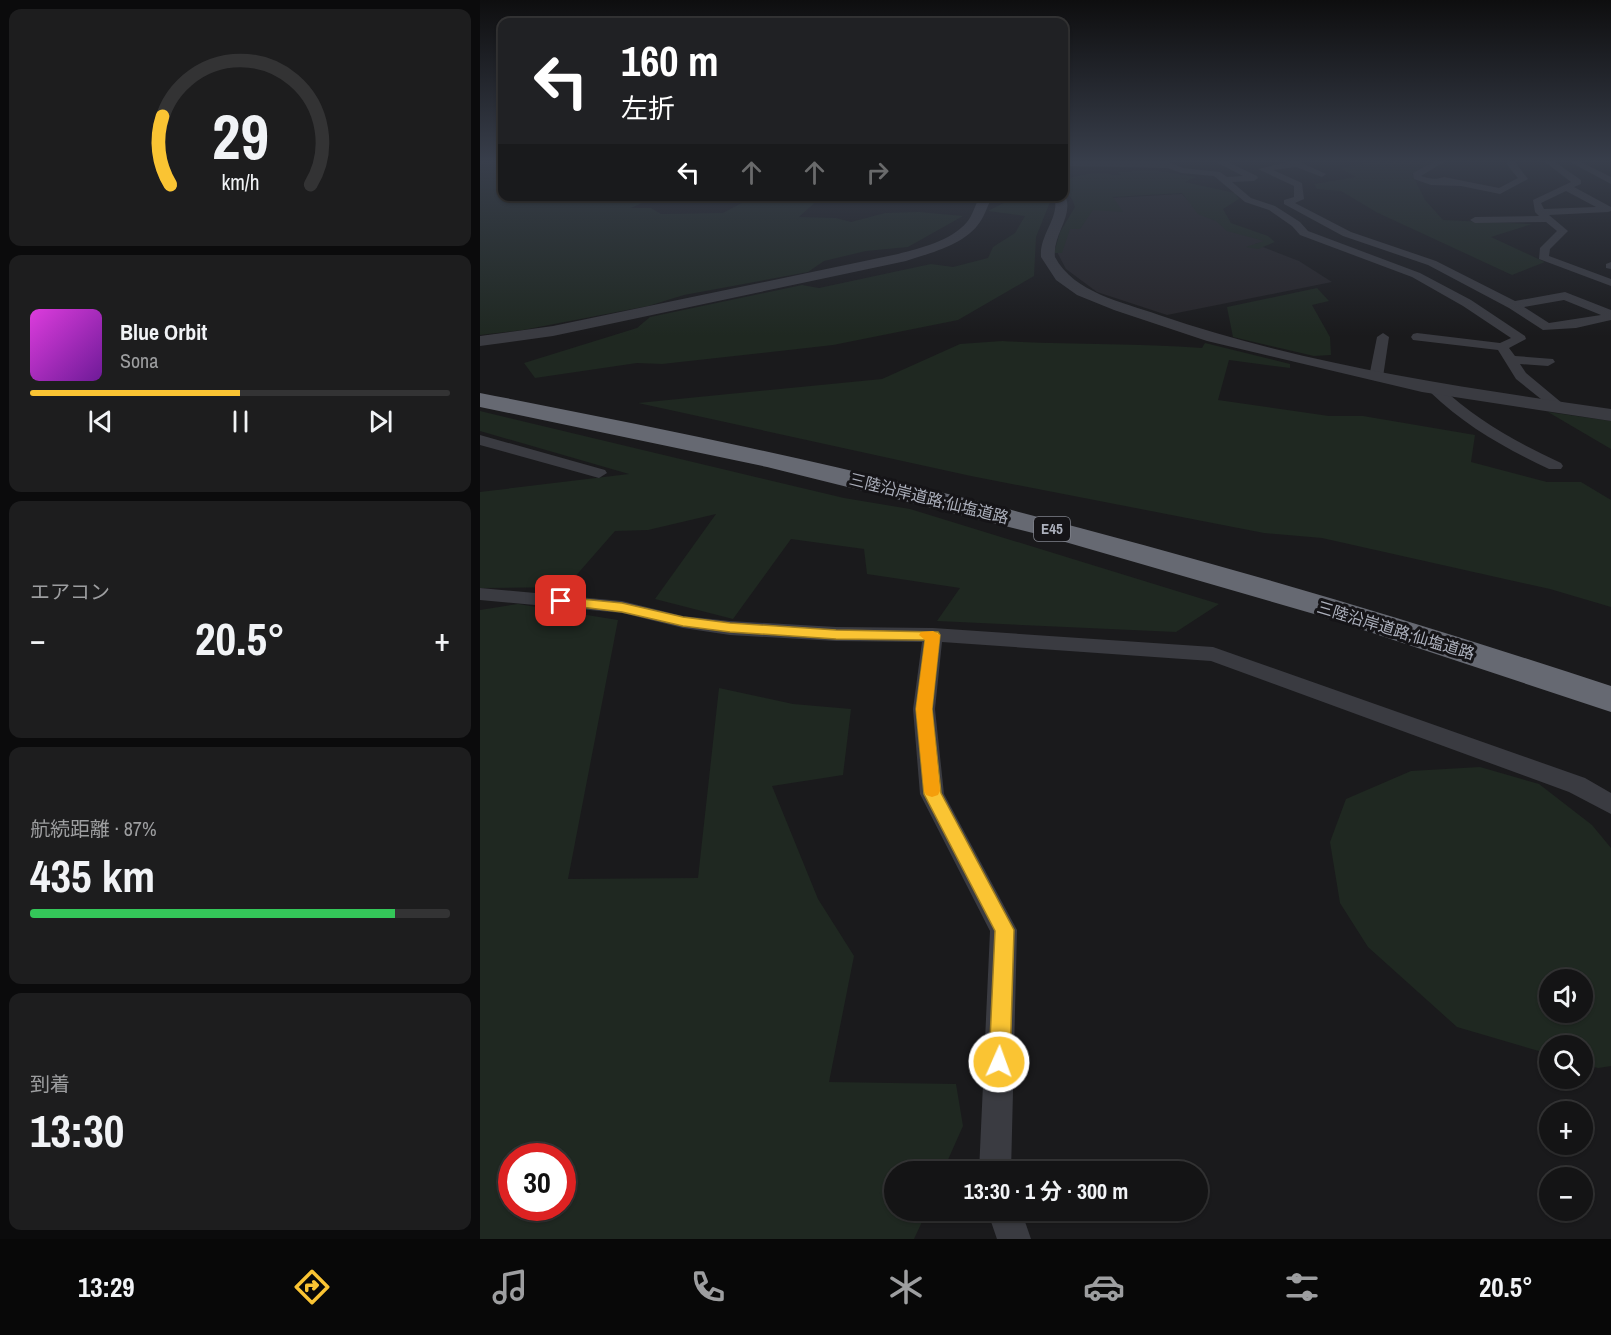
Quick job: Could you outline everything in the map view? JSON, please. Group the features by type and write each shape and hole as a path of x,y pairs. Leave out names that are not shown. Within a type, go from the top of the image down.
{"highway":[{"name":"三陸沿岸道路;仙塩道路","path":"486,394 760,441 915,477 1108,526 1323,587 1611,676"},
{"name":"三陸沿岸道路;仙塩道路","path":"486,394 905,490 1107,543 1311,603 1611,699"}],"street":[{"path":"480,341 565,329 901,258 945,242 965,231 975,220"},
{"path":"1057,220 1046,245 1047,257 1053,268 1077,288 1104,301 1197,333 1376,377 1435,389 1611,415"},
{"path":"1290,220 1304,233 1416,275 1467,303 1520,339"},
{"path":"1320,220 1347,234 1432,263 1499,297 1547,327 1576,324 1611,315"},
{"path":"1550,220 1563,231 1545,248 1543,257 1611,283"},
{"path":"1513,305 1565,296 1611,315"},
{"path":"1467,303 1499,297"},
{"path":"1418,337 1502,347 1520,339 1611,322"},
{"path":"1376,377 1383,337"},
{"path":"1502,347 1521,376 1561,408"},
{"path":"1511,360 1548,362"},
{"path":"1435,389 1449,404 1491,436 1555,466"},
{"path":"480,440 598,473"},
{"path":"480,594 622,607 683,622 730,628 836,634 933,635 1213,654 1577,785 1611,804"},
{"path":"933,635 924,709 932,794 1004,930 995,1161"},
{"path":"1008,1221 1014,1239"}],"shaded area":[{"path":"480,220 843,220 851,222 859,220 956,220 908,247 866,251 824,261 808,272 684,295 648,306 523,330 480,335"},
{"path":"1023,220 1043,220 1036,237 1034,276 958,320 833,345 662,364 637,363 535,378 524,363 637,328 650,317 802,285 819,288 931,264 953,267 988,258 993,247 1015,233"},
{"path":"1067,220 1086,220 1080,229 1070,229 1062,253 1054,253 1060,232"},
{"path":"1071,220 1217,220 1269,241 1255,244 1299,261 1332,282 1167,315 1097,292 1066,269 1057,252"},
{"path":"1213,220 1229,220 1231,223 1268,236 1275,242 1258,249 1246,247 1264,241 1227,231"},
{"path":"1393,220 1532,224 1491,237 1545,262 1512,275"},
{"path":"1317,288 1329,301 1312,305 1330,337 1331,355 1314,356 1233,337 1227,307"},
{"path":"1002,341 1202,348 1205,343 1290,364 1290,368 1229,360 1218,400 1329,416 1363,416 1475,435 1471,462 1547,482 1581,482 1611,500 1611,607 1550,589 1322,538 1264,533 971,476 638,403 882,379 960,344"},
{"path":"480,411 844,498 910,509 1219,604 1176,632 937,621 960,588 867,574 864,549 791,539 733,619 655,599 716,514 648,530 615,531 566,587 480,588 480,492 629,474 480,431"},
{"path":"1548,412 1611,421 1611,449"},
{"path":"518,604 618,620 568,879 698,878 719,688 793,704 851,709 843,775 772,786 818,899 854,956 829,1082 956,1084 963,1126 947,1161 884,1161 884,1221 922,1221 914,1239 480,1239 480,610"},
{"path":"1480,767 1539,784 1592,825 1611,848 1611,1066 1593,1067 1593,1035 1539,1035 1539,1051 1457,1027 1368,947 1340,903 1330,842 1346,799 1411,771"}],"slow traffic":[{"path":"925,635 933,635 924,709 932,791"}],"route":[{"path":"561,601 622,607 683,622 730,628 836,634 933,635 924,709 932,794 1004,930 999,1062"}]}
